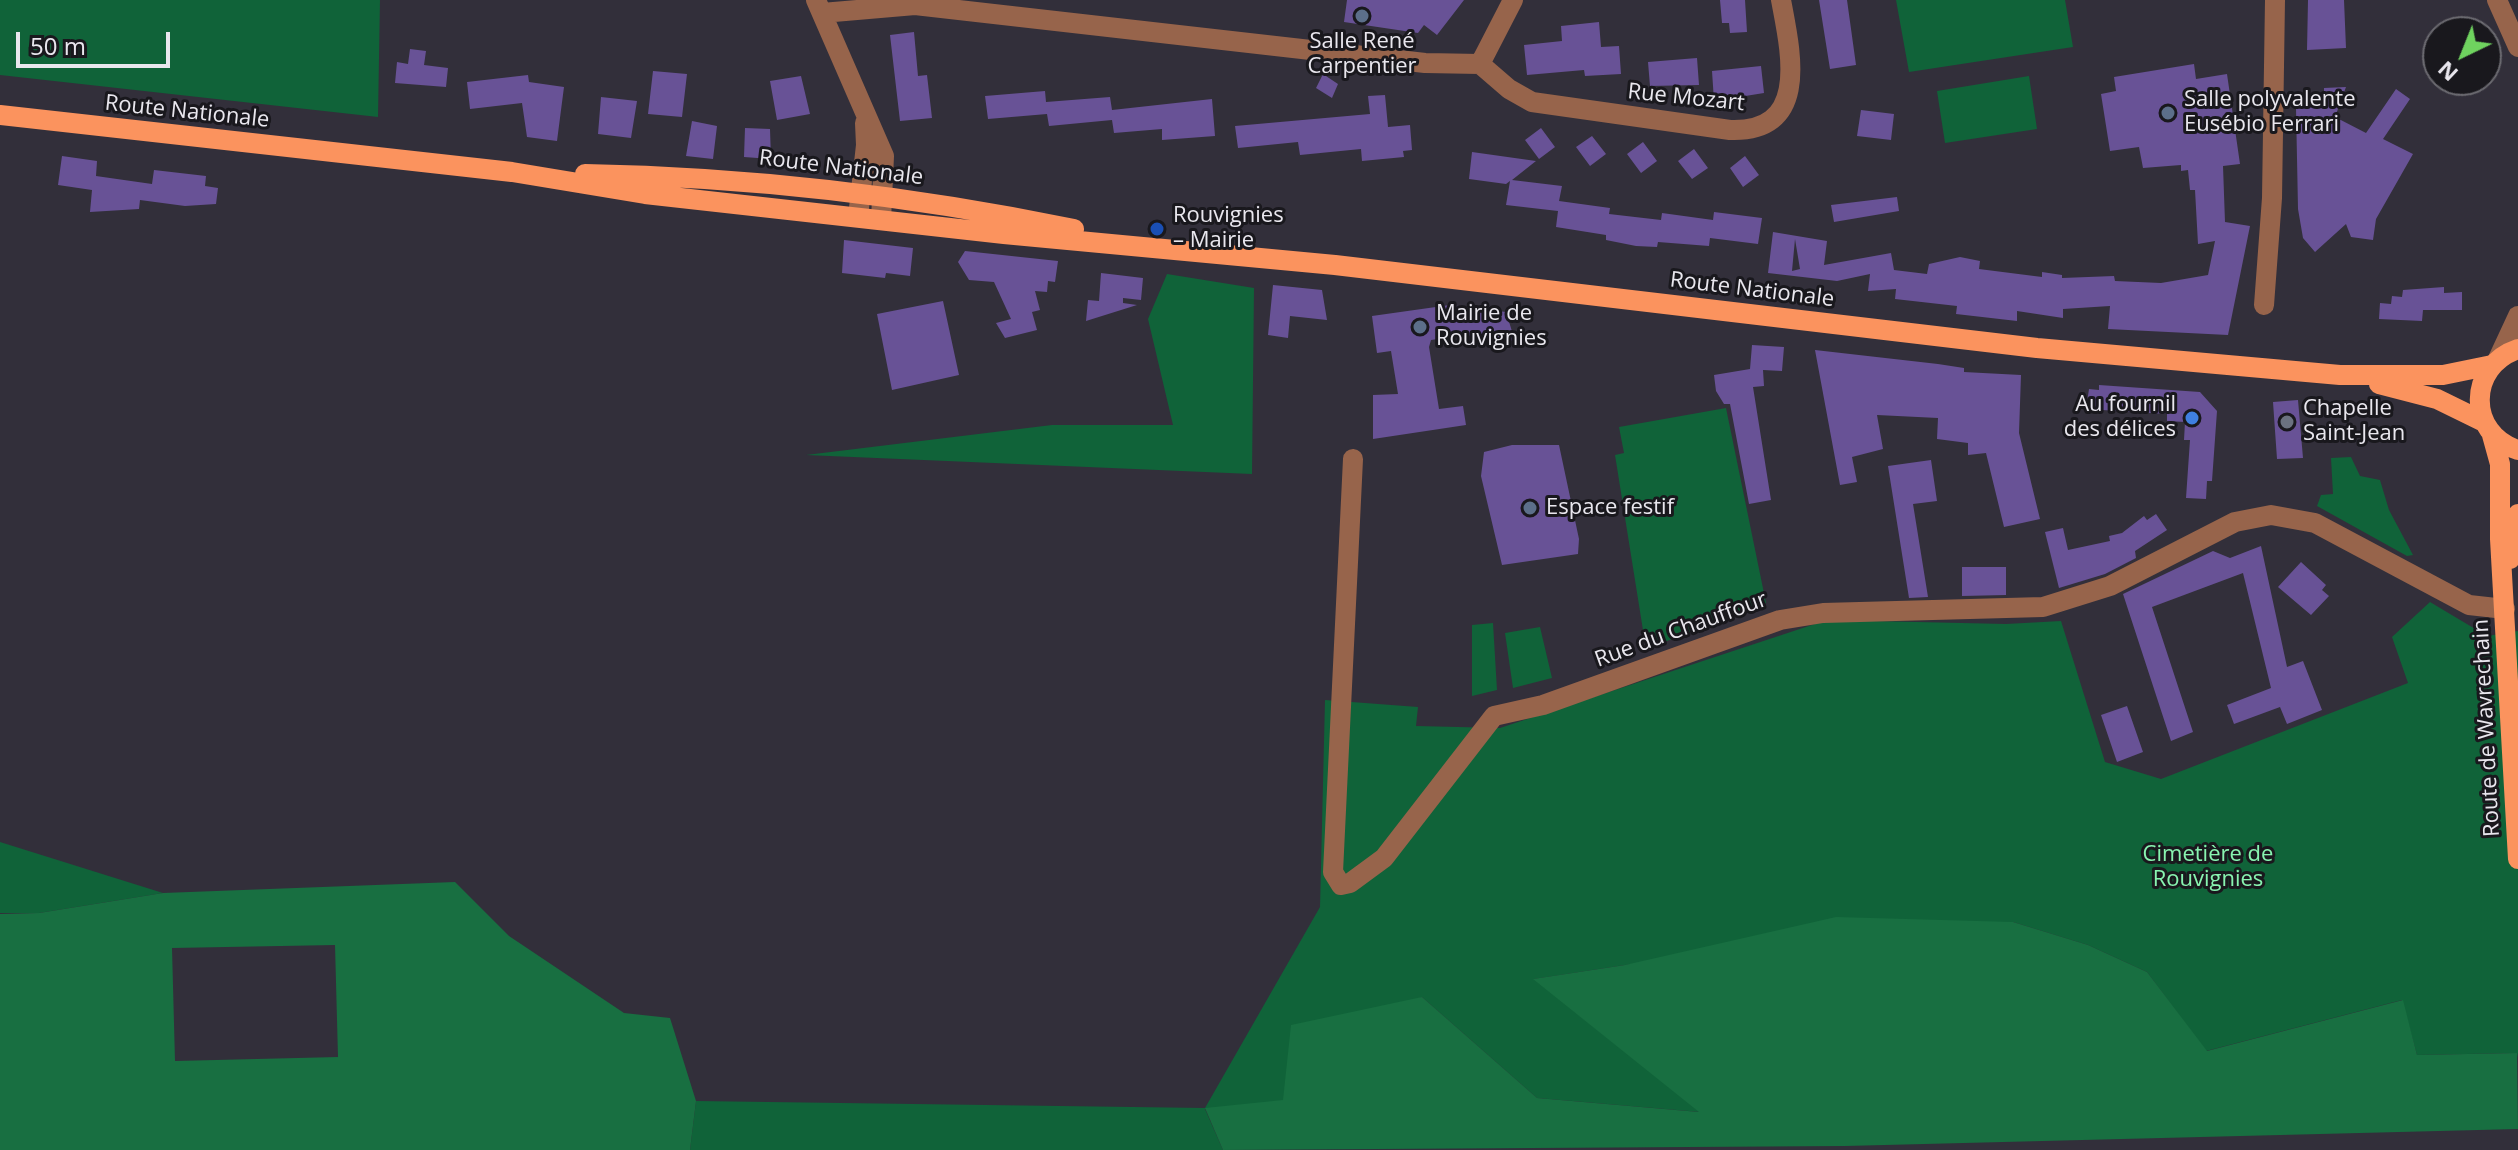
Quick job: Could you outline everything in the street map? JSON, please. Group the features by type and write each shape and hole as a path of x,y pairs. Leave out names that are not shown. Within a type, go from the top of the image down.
{"main road":[{"name":"Route Nationale","path":"0,115 512,172 645,194 1160,247 2037,348 2340,375 2443,375 2495,362 2518,349"},
{"name":"Route Nationale","path":"512,172 721,179 860,195 971,208 1160,247"},
{"name":"Route de Wavrechain","path":"2495,362 2479,393 2500,464 2518,859"},
{"name":"Route Nationale","path":"2340,375 2437,399 2518,450"},
{"name":"Route de Wavrechain","path":"2505,602 2518,514"}],"street":[{"path":"881,220 884,156 819,7 915,5 1425,63 1480,64 1513,0"},
{"name":"Rue Mozart","path":"1480,64 1509,89 1532,102 1730,130 1753,129 1773,119 1789,91 1789,48 1781,0"},
{"path":"2264,305 2273,184 2275,0"},
{"path":"2497,0 2518,47"},
{"path":"858,217 867,137 863,111"},
{"path":"2495,362 2518,316"},
{"name":"Rue du Chauffour","path":"1353,459 1333,872 1341,885 1350,883 1384,858 1494,716 1543,705 1743,631 1788,618 1823,613 2043,607 2110,586 2235,522 2271,515 2315,523 2469,605 2505,602"}],"green space":[{"path":"0,0 380,0 378,117 0,75"},
{"path":"1896,0 2065,0 2073,47 1909,72"},
{"path":"2029,76 2037,129 1945,143 1937,91"},
{"path":"1167,274 1254,288 1252,474 806,455 1052,425 1173,425 1148,319"},
{"path":"1726,408 1766,603 1646,649 1615,455 1624,453 1619,427"},
{"path":"2351,457 2360,476 2380,480 2389,510 2413,555 2407,556 2317,506 2321,495 2333,494 2331,458"},
{"name":"Cimetière de Rouvignies","path":"2430,602 2487,636 2518,631 2518,1058 2517,1053 2417,1055 2402,1000 2206,1051 2147,972 2088,945 2013,922 1625,965 1534,979 1700,1112 1537,1098 1422,997 1283,1101 1205,1109 1223,1150 690,1150 696,1101 1205,1108 1320,907 1325,700 1418,707 1416,726 1500,728 1827,620 2006,624 2061,621 2105,762 2161,779 2408,683 2392,637"},
{"path":"1493,623 1497,690 1472,696 1472,625"},
{"path":"1540,627 1552,678 1513,688 1505,633"},
{"path":"0,842 163,893 39,913 0,913"},
{"path":"455,882 509,936 624,1013 670,1018 696,1101 690,1150 0,1150 0,914 39,913 163,893","holes":["335,945 338,1057 175,1061 172,948"]},
{"path":"1836,917 2013,922 2088,945 2147,972 2207,1051 2403,1000 2417,1055 2517,1053 2518,1129 1845,1146 1223,1150 1205,1108 1283,1100 1291,1025 1422,997 1537,1098 1699,1112 1533,979 1625,965"}],"building":[{"path":"1347,0 1464,0 1437,35 1424,25 1418,33 1344,22"},
{"path":"1720,0 1745,0 1747,32 1730,33 1729,23 1722,23"},
{"path":"1819,0 1847,0 1856,65 1830,69"},
{"path":"2308,0 2344,0 2346,48 2307,50"},
{"path":"1599,22 1601,47 1619,46 1621,74 1585,76 1584,70 1527,75 1524,45 1562,41 1561,26"},
{"path":"914,32 918,76 927,75 932,118 900,121 890,35"},
{"path":"410,49 426,51 424,65 448,68 446,87 395,83 397,62 408,64"},
{"path":"1697,58 1699,85 1650,86 1648,62"},
{"path":"2194,64 2196,79 2227,74 2240,164 2223,166 2225,222 2250,226 2228,335 2108,329 2110,306 2063,309 2063,318 2017,311 2017,321 1956,314 1957,306 1895,299 1896,289 1868,291 1870,274 1837,281 1768,273 1773,232 1827,241 1824,265 1891,253 1894,270 1927,274 1929,264 1960,257 1980,261 1979,269 2042,277 2042,272 2062,275 2062,278 2114,276 2115,281 2161,283 2208,275 2215,241 2198,244 2195,190 2190,190 2188,170 2181,171 2181,165 2143,168 2139,147 2110,151 2101,94 2116,91 2114,77","holes":["1795,239 1800,269 1792,271"]},
{"path":"1761,66 1764,93 1714,101 1712,71"},
{"path":"653,71 687,74 682,117 648,114"},
{"path":"1323,74 1338,84 1332,98 1316,88"},
{"path":"528,75 529,82 564,87 557,141 527,137 522,103 470,109 467,82"},
{"path":"801,76 810,114 777,120 770,81"},
{"path":"2346,87 2335,117 2366,133 2396,89 2410,99 2383,139 2413,154 2376,219 2373,240 2351,237 2346,224 2315,252 2303,238 2298,209 2296,108 2324,107 2324,88"},
{"path":"1045,91 1046,102 1110,97 1112,110 1212,99 1215,136 1162,140 1162,129 1114,133 1112,120 1049,126 1047,114 988,119 985,96"},
{"path":"1385,95 1388,127 1410,125 1412,150 1403,151 1404,157 1362,161 1361,149 1300,155 1298,142 1238,148 1235,126 1370,114 1368,96"},
{"path":"601,97 637,101 631,138 598,134"},
{"path":"1861,110 1894,114 1891,140 1857,136"},
{"path":"692,121 717,126 713,159 686,156"},
{"path":"745,128 770,129 771,159 744,157"},
{"path":"1541,128 1555,147 1539,159 1525,140"},
{"path":"1592,136 1606,154 1590,166 1576,147"},
{"path":"1643,142 1657,161 1641,173 1627,154"},
{"path":"1694,149 1708,168 1692,179 1678,161"},
{"path":"1472,152 1536,161 1512,180 1562,186 1559,201 1610,208 1609,214 1661,220 1662,213 1713,220 1714,212 1762,218 1758,244 1710,238 1709,246 1658,242 1657,247 1636,246 1606,240 1606,235 1556,227 1558,211 1506,205 1510,181 1506,184 1469,179"},
{"path":"62,156 97,161 96,176 152,184 154,170 206,176 205,186 218,188 216,204 185,206 140,200 139,209 90,212 92,190 58,185"},
{"path":"1745,156 1759,175 1743,187 1730,168"},
{"path":"1897,197 1899,211 1834,222 1831,205"},
{"path":"844,240 913,248 910,276 886,273 885,278 842,273"},
{"path":"965,251 1058,261 1055,282 1048,281 1047,292 1035,291 1040,310 1032,312 1037,330 1005,338 996,323 1011,319 994,282 969,280 958,262"},
{"path":"1101,273 1143,278 1141,300 1123,298 1123,303 1137,305 1086,321 1088,300 1099,301"},
{"path":"1273,285 1322,290 1327,320 1290,316 1288,338 1268,335"},
{"path":"2444,287 2444,293 2462,292 2462,310 2423,310 2422,321 2379,319 2380,303 2391,304 2392,296 2402,297 2403,290"},
{"path":"943,301 959,375 892,390 877,314"},
{"path":"1450,305 1506,312 1515,341 1465,335 1431,340 1429,347 1439,409 1463,406 1466,425 1373,439 1373,395 1398,394 1391,351 1377,353 1372,316"},
{"path":"1752,345 1784,347 1782,371 1763,370 1764,386 1753,387 1771,500 1749,504 1730,404 1724,404 1716,391 1714,375 1750,369"},
{"path":"1815,350 1938,364 1964,368 1964,372 2021,375 2019,433 2040,519 2004,527 1986,453 1968,455 1968,443 1937,439 1938,418 1877,415 1883,449 1852,457 1857,482 1840,485"},
{"path":"2099,385 2200,392 2217,411 2212,481 2207,481 2206,499 2186,498 2190,440 2184,440 2185,422 2167,421 2167,414 2086,409 2089,389 2099,390"},
{"name":"Chapelle Saint-Jean","path":"2298,400 2303,458 2277,459 2273,402"},
{"name":"Espace festif","path":"1512,445 1559,445 1579,539 1578,554 1502,565 1481,476 1484,452"},
{"path":"1931,460 1937,501 1913,504 1928,597 1909,598 1888,466"},
{"path":"2156,514 2167,530 2135,551 2136,558 2105,574 2059,588 2045,532 2063,528 2068,550 2110,541 2109,536 2122,533 2144,516 2147,520"},
{"path":"2261,546 2287,667 2303,661 2322,710 2287,724 2280,707 2234,724 2227,705 2271,688 2243,573 2152,607 2193,732 2171,741 2123,594 2213,551 2230,558"},
{"path":"2301,562 2326,585 2322,590 2329,596 2311,615 2278,587"},
{"path":"1962,567 2006,567 2006,595 1962,596"},
{"path":"2127,706 2143,752 2117,762 2101,715"}],"place":[{"name":"Salle René Carpentier","path":"1362,16"},
{"name":"Salle polyvalente Eusébio Ferrari","path":"2168,113"},
{"name":"Rouvignies – Mairie","path":"1157,229"},
{"name":"Mairie de Rouvignies","path":"1420,327"},
{"name":"Au fournil des délices","path":"2192,418"},
{"name":"Chapelle Saint-Jean","path":"2287,422"},
{"name":"Espace festif","path":"1530,508"}]}
